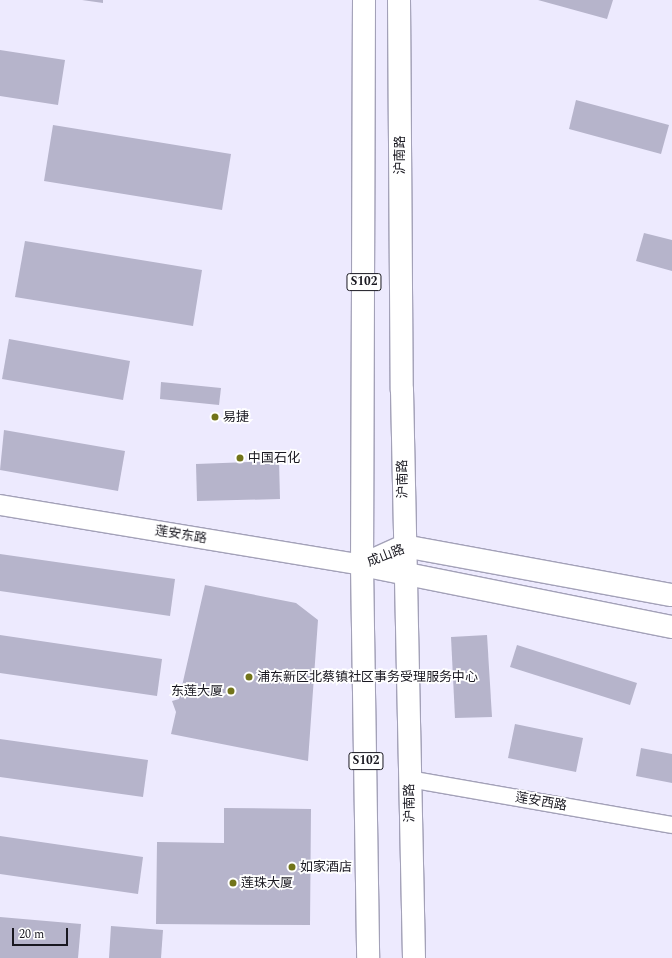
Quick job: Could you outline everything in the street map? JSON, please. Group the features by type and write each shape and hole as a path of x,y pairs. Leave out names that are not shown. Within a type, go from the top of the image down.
{"main road":[{"name":"S102","path":"364,0 362,565 368,958"},
{"name":"沪南路","path":"399,0 404,546 414,958"},
{"name":"成山路","path":"362,565 404,546 672,594"},
{"name":"成山路","path":"362,565 672,627"}],"street":[{"name":"莲安东路","path":"0,504 362,565"},
{"name":"莲安西路","path":"409,779 672,825"}],"building":[{"path":"82,0 103,0 103,3"},
{"path":"538,0 613,0 607,19"},
{"path":"0,50 65,60 58,105 0,96"},
{"path":"576,100 669,125 661,154 569,129"},
{"path":"53,125 231,154 222,210 44,181"},
{"path":"644,233 672,240 672,271 636,261"},
{"path":"25,241 202,270 193,326 15,297"},
{"path":"9,339 130,361 123,400 2,379"},
{"path":"161,382 221,388 219,405 160,399"},
{"path":"4,430 125,451 118,491 0,470"},
{"path":"279,461 280,499 197,501 196,464"},
{"path":"0,554 175,579 170,616 0,591"},
{"name":"浦东新区北蔡镇社区事务受理服务中心","path":"205,585 296,603 318,620 308,761 171,734 176,712 172,701 179,699"},
{"path":"0,635 162,659 157,696 0,673"},
{"path":"487,635 492,717 455,718 451,637"},
{"path":"517,645 637,683 630,705 510,667"},
{"path":"515,724 583,738 576,772 508,758"},
{"path":"0,739 148,760 143,797 0,777"},
{"path":"641,748 672,754 672,783 636,776"},
{"name":"莲珠大厦","path":"224,808 311,809 310,925 156,924 157,842 224,843"},
{"path":"0,836 143,857 138,894 0,874"},
{"path":"0,917 81,924 78,958 0,958"},
{"path":"111,926 163,930 161,958 109,958"}],"place":[{"name":"易捷","path":"215,417"},
{"name":"中国石化","path":"240,458"},
{"name":"浦东新区北蔡镇社区事务受理服务中心","path":"249,677"},
{"name":"东莲大厦","path":"231,691"},
{"name":"如家酒店","path":"292,867"},
{"name":"莲珠大厦","path":"233,883"}]}
